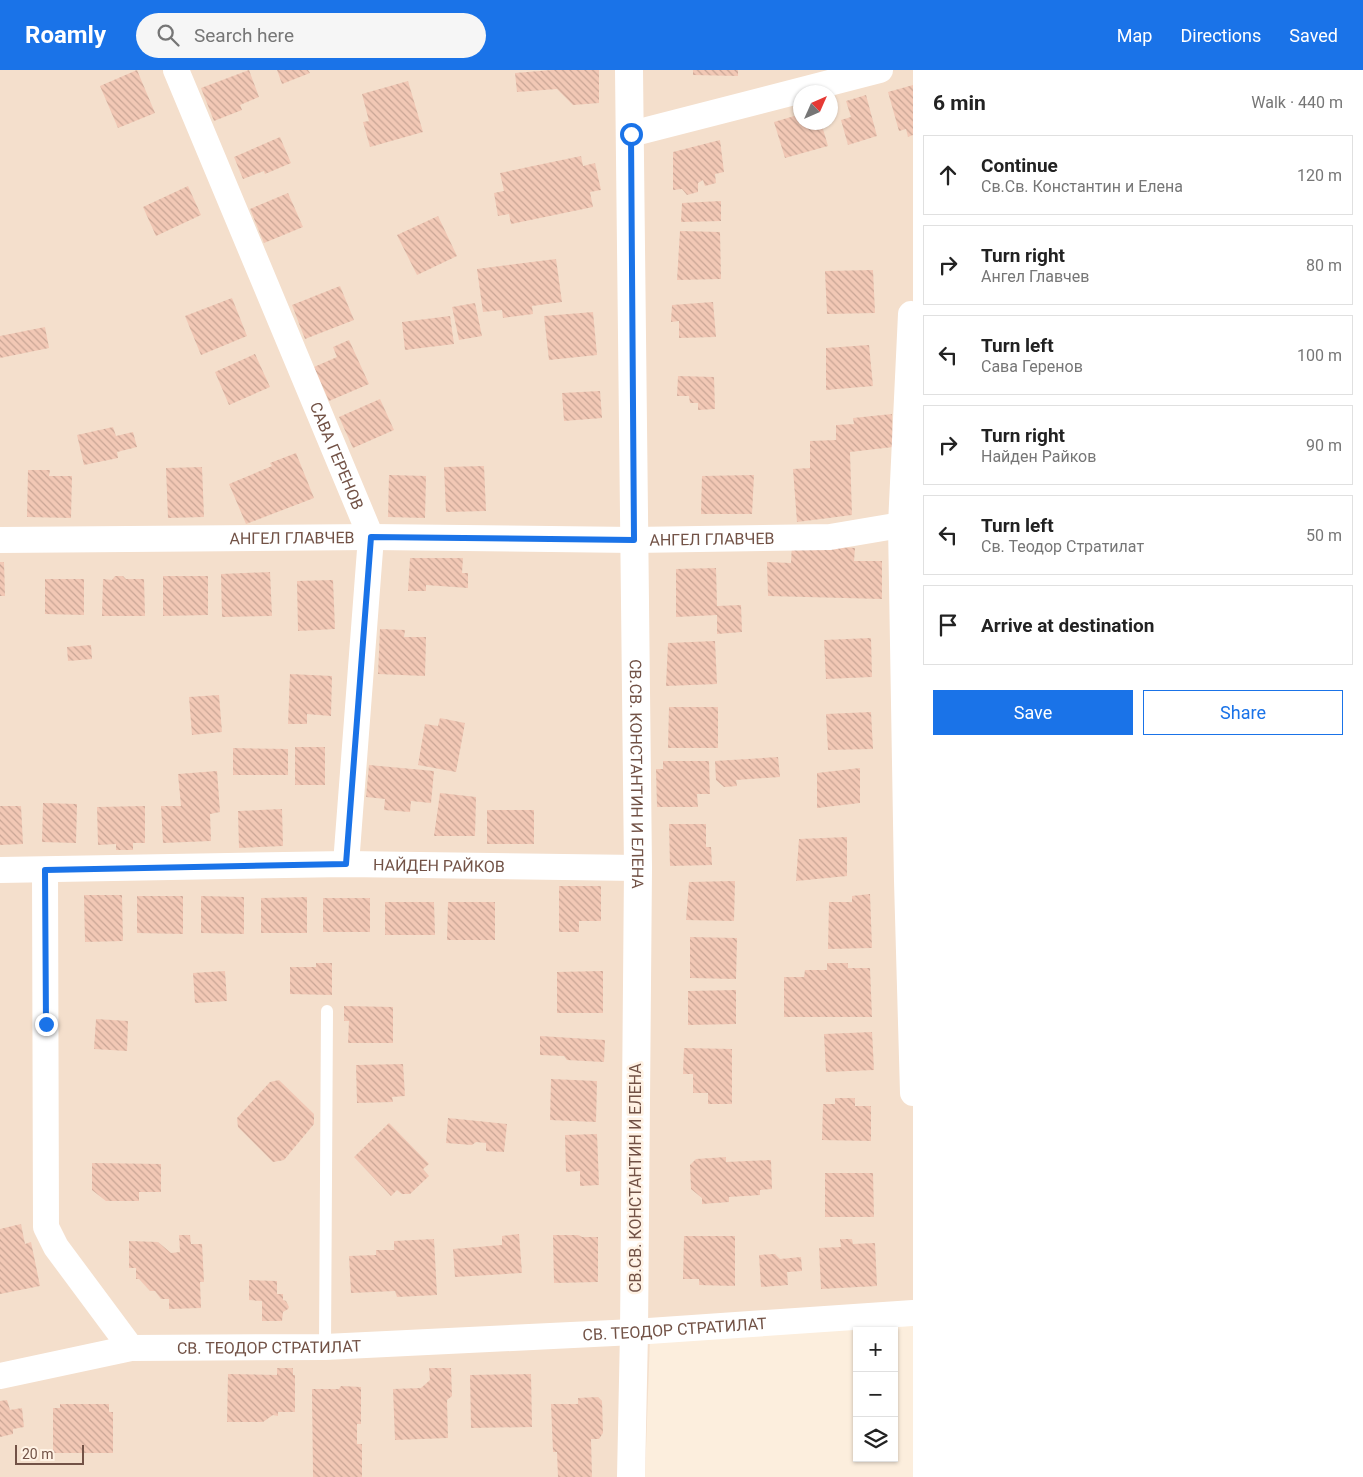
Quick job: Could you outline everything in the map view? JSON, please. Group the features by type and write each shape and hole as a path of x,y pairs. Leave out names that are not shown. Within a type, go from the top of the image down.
{"street":[{"name":"САВА ГЕРЕНОВ","path":"176,70 371,537 346,864"},
{"name":"СВ.СВ. КОНСТАНТИН И ЕЛЕНА","path":"629,70 638,868 631,1477"},
{"path":"631,134 880,70"},
{"path":"911,314 907,523 913,1093"},
{"name":"АНГЕЛ ГЛАВЧЕВ","path":"0,540 371,537 634,540 830,537 907,523"},
{"name":"НАЙДЕН РАЙКОВ","path":"0,870 346,864 638,868"},
{"path":"45,870 46,1227 56,1247 131,1348"},
{"name":"СВ. ТЕОДОР СТРАТИЛАТ","path":"0,1376 131,1348 326,1347 634,1332 913,1313"}],"lane":[{"path":"326,1011 326,1347"}],"shaded area":[{"path":"0,70 913,70 913,1323 650,1338 645,1477 0,1477"}],"building":[{"path":"137,70 155,113 118,128 100,86"},
{"path":"249,70 259,97 240,105 242,110 214,121 201,88"},
{"path":"277,70 308,70 310,73 282,84"},
{"path":"552,70 599,70 599,103 573,105 557,89 517,92 515,73"},
{"path":"693,70 738,70 738,76 693,75"},
{"path":"408,81 423,132 370,147 363,122 369,121 362,94"},
{"path":"913,85 913,135 908,137 906,129 899,131 888,92"},
{"path":"866,95 877,136 848,145 841,120 851,117 846,101"},
{"path":"793,116 793,130 823,130 828,146 785,158 774,122"},
{"path":"280,137 291,163 265,174 264,171 243,179 234,157"},
{"path":"720,140 724,172 715,174 716,183 705,186 703,180 698,183 698,192 687,195 682,189 673,190 673,152"},
{"path":"581,156 583,166 595,163 601,190 590,192 593,207 511,224 509,214 498,216 494,193 504,191 500,173"},
{"path":"188,186 201,215 156,236 143,207"},
{"path":"288,193 303,227 264,243 250,209"},
{"path":"721,201 721,221 681,222 682,203"},
{"path":"438,216 457,256 417,275 397,235"},
{"path":"680,231 720,232 721,279 677,280"},
{"path":"556,259 562,302 532,306 533,314 503,318 502,310 483,312 477,269"},
{"path":"873,270 875,313 827,314 825,271"},
{"path":"340,286 354,320 305,339 292,305"},
{"path":"232,298 247,336 201,355 185,316"},
{"path":"713,302 716,337 679,338 679,321 671,322 672,305"},
{"path":"475,303 482,336 459,340 452,307"},
{"path":"593,312 597,355 549,360 544,316"},
{"path":"450,316 454,344 405,350 402,322"},
{"path":"45,327 49,348 0,358 0,336"},
{"path":"349,340 369,384 329,401 314,367 337,357 333,347"},
{"path":"869,345 873,386 826,390 826,348"},
{"path":"255,354 270,387 229,405 215,372"},
{"path":"678,376 714,377 715,409 698,410 698,403 690,403 689,396 677,396"},
{"path":"600,391 602,418 564,421 562,393"},
{"path":"380,399 394,430 353,448 339,417"},
{"path":"892,414 893,447 850,452 852,515 797,522 793,469 810,468 810,441 836,440 836,425 854,424 853,418"},
{"path":"113,427 116,436 133,432 137,447 117,452 118,458 84,465 77,435"},
{"path":"296,453 314,498 246,524 229,484 272,466 270,463"},
{"path":"484,466 486,511 446,512 444,467"},
{"path":"202,467 204,517 168,518 166,468"},
{"path":"28,470 50,470 49,476 72,476 71,518 27,517"},
{"path":"389,475 426,476 425,518 388,517"},
{"path":"754,475 752,514 701,514 702,476"},
{"path":"792,544 855,548 854,561 882,561 882,599 768,596 767,562 791,563"},
{"path":"410,558 463,558 462,573 468,573 468,588 426,585 426,591 408,591"},
{"path":"0,562 4,562 5,596 0,596"},
{"path":"716,568 717,606 741,605 742,632 717,634 717,615 676,617 676,569"},
{"path":"270,572 272,616 222,617 221,574"},
{"path":"115,576 123,576 126,579 144,579 145,616 102,616 103,579 112,580"},
{"path":"163,576 208,576 208,615 163,616"},
{"path":"45,579 84,579 84,615 45,614"},
{"path":"333,580 335,629 298,631 297,581"},
{"path":"380,629 405,630 404,637 426,637 425,676 378,674"},
{"path":"871,638 872,677 826,679 824,640"},
{"path":"715,641 717,684 666,686 668,643"},
{"path":"91,645 92,659 68,661 67,647"},
{"path":"290,674 332,676 331,716 307,714 307,724 288,724"},
{"path":"219,695 222,732 192,735 189,697"},
{"path":"669,707 718,707 718,748 668,748"},
{"path":"871,712 873,749 828,750 826,714"},
{"path":"440,718 465,723 456,772 418,765 425,724 438,726"},
{"path":"295,747 325,747 325,785 295,785"},
{"path":"233,748 288,749 288,775 233,775"},
{"path":"778,757 780,777 736,780 737,786 724,787 716,780 715,761"},
{"path":"663,761 709,761 710,794 697,794 698,807 657,807 656,769 663,769"},
{"path":"369,765 434,771 431,803 411,801 410,812 384,810 385,799 366,797"},
{"path":"860,768 860,803 817,808 817,773"},
{"path":"217,771 220,812 210,814 211,841 163,843 161,806 181,806 178,774"},
{"path":"440,793 476,797 475,836 434,836"},
{"path":"43,803 77,804 76,843 42,842"},
{"path":"0,806 21,806 23,844 0,845"},
{"path":"145,806 145,843 133,843 133,850 116,850 116,844 98,845 97,807"},
{"path":"282,809 283,846 239,848 238,811"},
{"path":"487,810 534,810 534,844 487,844"},
{"path":"669,824 706,824 706,847 711,847 712,865 670,866"},
{"path":"847,837 847,876 796,881 799,839"},
{"path":"735,881 734,921 686,920 689,882"},
{"path":"559,886 601,886 601,921 579,921 579,932 559,932"},
{"path":"870,894 872,948 828,949 829,902 852,902 852,896"},
{"path":"84,895 122,895 123,941 85,942"},
{"path":"137,896 183,896 183,934 137,933"},
{"path":"201,896 244,897 244,934 201,933"},
{"path":"307,897 307,933 261,933 261,898"},
{"path":"323,898 370,898 370,932 323,932"},
{"path":"385,902 434,902 435,935 385,935"},
{"path":"448,902 495,902 495,940 447,940"},
{"path":"690,937 737,938 736,979 690,978"},
{"path":"316,963 332,963 332,995 290,994 290,967 316,967"},
{"path":"827,963 848,963 848,968 870,968 872,1017 784,1017 784,977 804,977 805,970 827,970"},
{"path":"225,971 227,1001 195,1003 193,973"},
{"path":"603,971 603,1013 557,1013 557,972"},
{"path":"736,990 736,1024 688,1025 688,991"},
{"path":"344,1006 393,1007 393,1043 348,1043 349,1021 344,1021"},
{"path":"96,1019 128,1021 127,1051 94,1049"},
{"path":"872,1032 874,1070 826,1072 824,1034"},
{"path":"540,1036 605,1040 604,1062 567,1060 564,1056 540,1055"},
{"path":"684,1048 732,1049 732,1104 708,1104 708,1093 693,1093 693,1074 683,1074"},
{"path":"403,1064 405,1096 392,1097 393,1102 357,1103 356,1065"},
{"path":"551,1079 597,1081 596,1122 550,1120"},
{"path":"279,1080 314,1114 314,1124 284,1160 273,1162 238,1127 237,1118 270,1082"},
{"path":"835,1098 855,1098 855,1106 871,1106 871,1141 822,1140 823,1104 835,1104"},
{"path":"448,1118 507,1124 504,1152 486,1151 486,1143 476,1142 472,1145 446,1143"},
{"path":"389,1123 429,1164 423,1169 429,1176 410,1194 402,1194 397,1190 391,1196 354,1157"},
{"path":"597,1134 599,1185 580,1186 580,1171 566,1172 565,1135"},
{"path":"726,1157 726,1162 771,1160 772,1189 760,1190 760,1195 729,1197 729,1202 702,1204 702,1198 691,1189 690,1165 696,1159"},
{"path":"92,1163 161,1164 161,1192 139,1192 139,1201 106,1201 92,1190"},
{"path":"825,1173 873,1173 874,1217 825,1217"},
{"path":"21,1224 25,1244 31,1242 40,1286 0,1294 0,1229"},
{"path":"519,1234 522,1273 455,1277 453,1249 502,1245 502,1236"},
{"path":"179,1235 190,1235 191,1244 202,1244 204,1282 200,1282 201,1308 169,1309 169,1299 161,1299 155,1291 150,1291 139,1279 136,1279 136,1268 129,1268 129,1241 158,1242 171,1253 180,1252"},
{"path":"553,1235 598,1237 598,1282 554,1283"},
{"path":"684,1236 735,1236 735,1286 699,1285 699,1279 683,1279"},
{"path":"434,1239 437,1295 397,1297 395,1291 351,1293 349,1256 376,1255 376,1250 394,1250 394,1241"},
{"path":"840,1239 852,1239 853,1244 875,1243 877,1286 821,1289 819,1248 841,1247"},
{"path":"775,1254 780,1259 801,1257 802,1271 787,1272 788,1285 761,1287 759,1255"},
{"path":"249,1280 277,1281 277,1294 283,1294 283,1300 286,1301 289,1307 283,1312 282,1321 262,1321 262,1301 249,1300"},
{"path":"277,1368 293,1368 293,1375 295,1375 295,1412 278,1412 278,1416 273,1415 263,1422 227,1422 228,1374 277,1375"},
{"path":"429,1368 451,1368 452,1396 447,1400 448,1438 395,1440 393,1389 421,1388 430,1380"},
{"path":"531,1374 532,1427 471,1428 470,1375"},
{"path":"341,1386 361,1387 361,1424 357,1424 357,1444 362,1444 362,1477 313,1477 312,1389 339,1389"},
{"path":"598,1397 602,1401 603,1433 599,1439 591,1439 592,1477 558,1477 557,1452 553,1452 551,1404 578,1404 578,1398"},
{"path":"7,1400 10,1410 22,1408 24,1427 13,1429 13,1434 0,1437 0,1401"},
{"path":"60,1404 109,1404 109,1412 113,1412 113,1453 53,1453 53,1408 60,1408"}],"route":[{"path":"46,1024 45,870 346,864 371,537 634,540 631,134"}]}
